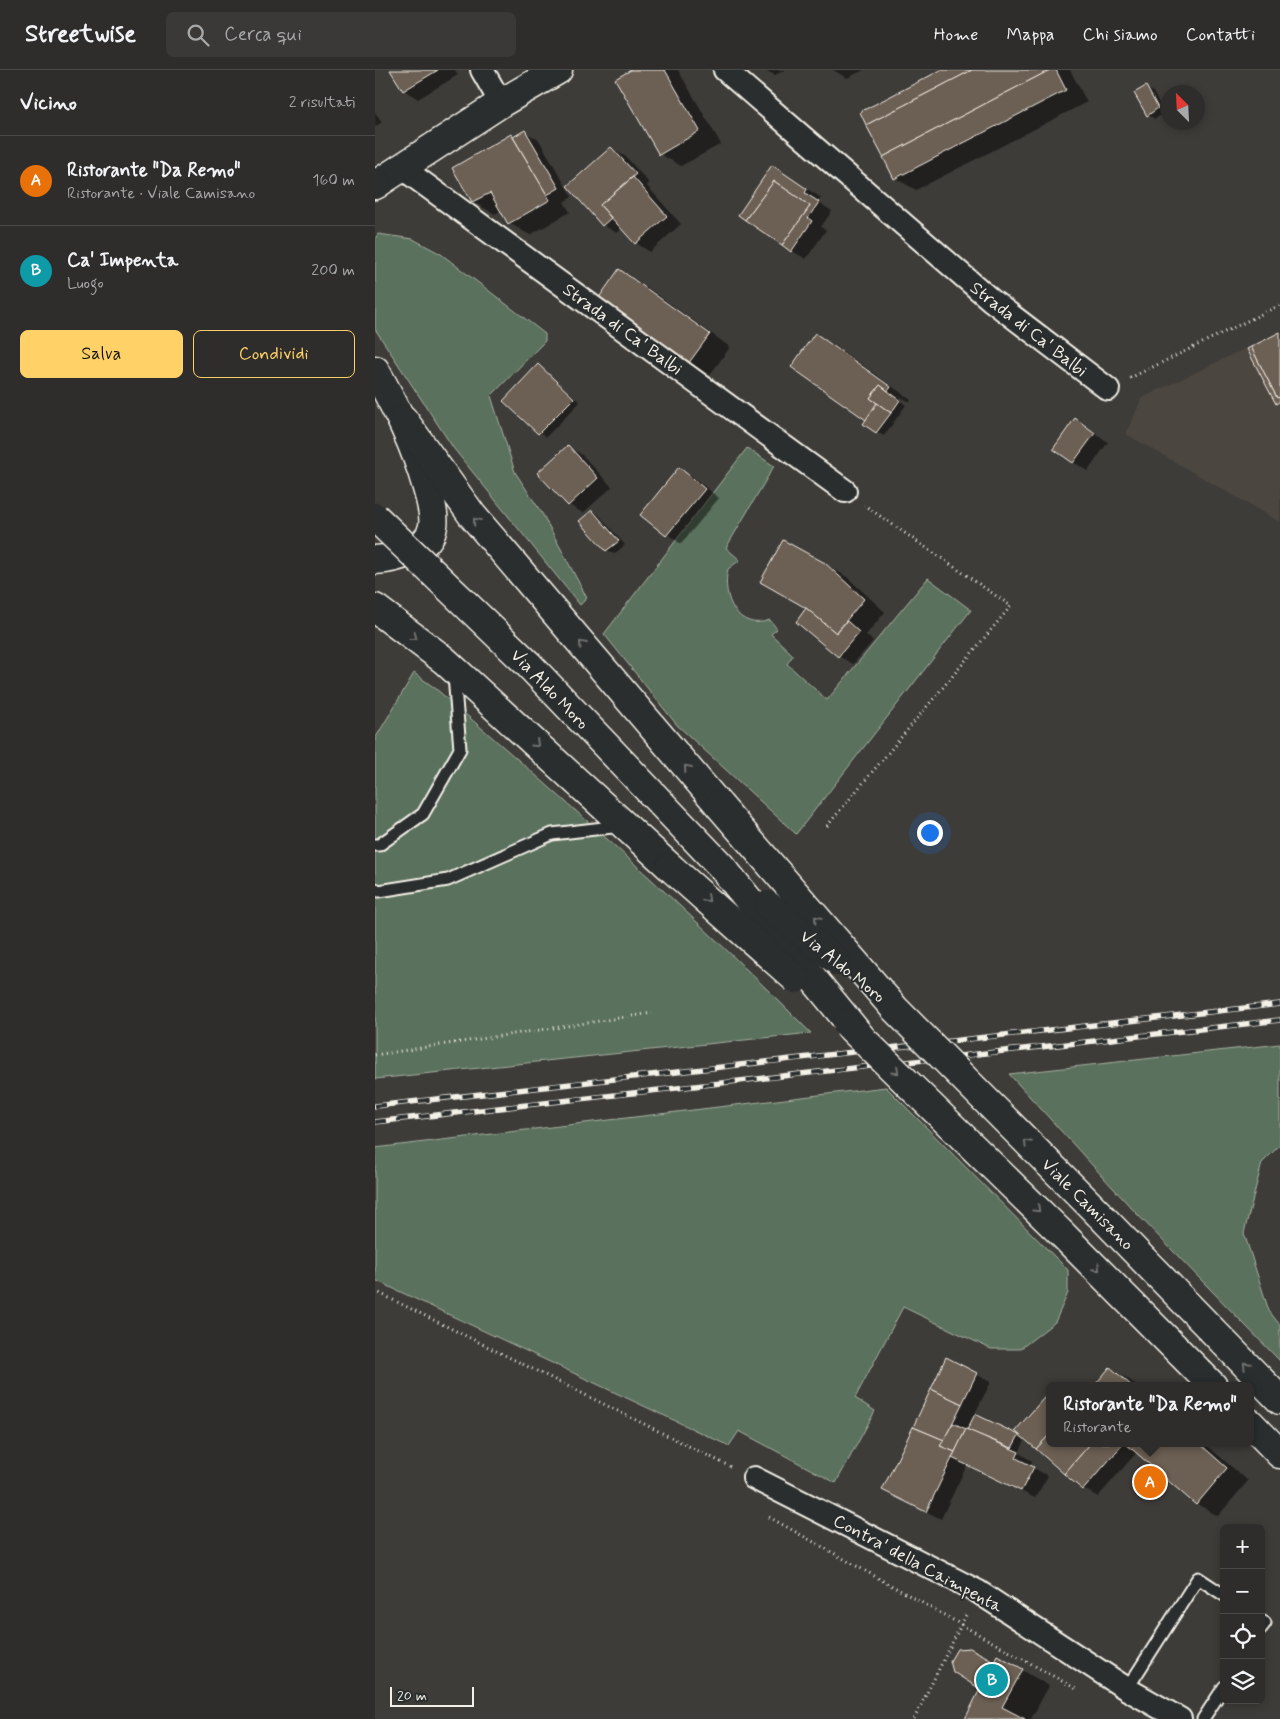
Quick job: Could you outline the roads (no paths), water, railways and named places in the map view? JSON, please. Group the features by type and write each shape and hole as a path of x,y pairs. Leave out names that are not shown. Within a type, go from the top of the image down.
{"main road":[{"path":"375,185 501,103 558,70"},
{"path":"375,370 403,419 472,515 895,1009"},
{"path":"375,560 390,559 418,548 429,535 433,526 431,501 421,467 403,419"},
{"name":"Via Aldo Moro","path":"375,517 528,664 721,866 861,1037"},
{"path":"375,608 453,668 670,867 861,1037 1062,1234 1209,1382"},
{"name":"Via Aldo Moro","path":"721,866 895,1009"},
{"name":"Viale Camisano","path":"895,1009 1099,1214 1280,1400"},
{"path":"1254,1427 1280,1454"}],"street":[{"path":"482,70 501,103"},
{"name":"Strada di Ca' Balbi","path":"725,70 991,300 1108,390"},
{"name":"Strada di Ca' Balbi","path":"401,167 845,491"},
{"name":"Contra' della Caimpenta","path":"754,1478 977,1591 1127,1689 1180,1719"}],"lane":[{"path":"375,845 379,845 423,814 460,749 453,668"},
{"path":"375,889 379,891 447,880 552,834 625,826"},
{"path":"1127,1689 1198,1578 1220,1592"},
{"path":"1203,1719 1220,1693"}],"railway":[{"path":"375,1106 1280,1004"},
{"path":"375,1122 1280,1020"}],"place":[{"name":"Ristorante \"Da Remo\"","path":"1150,1482"},
{"name":"Ca' Impenta","path":"992,1680"}]}
